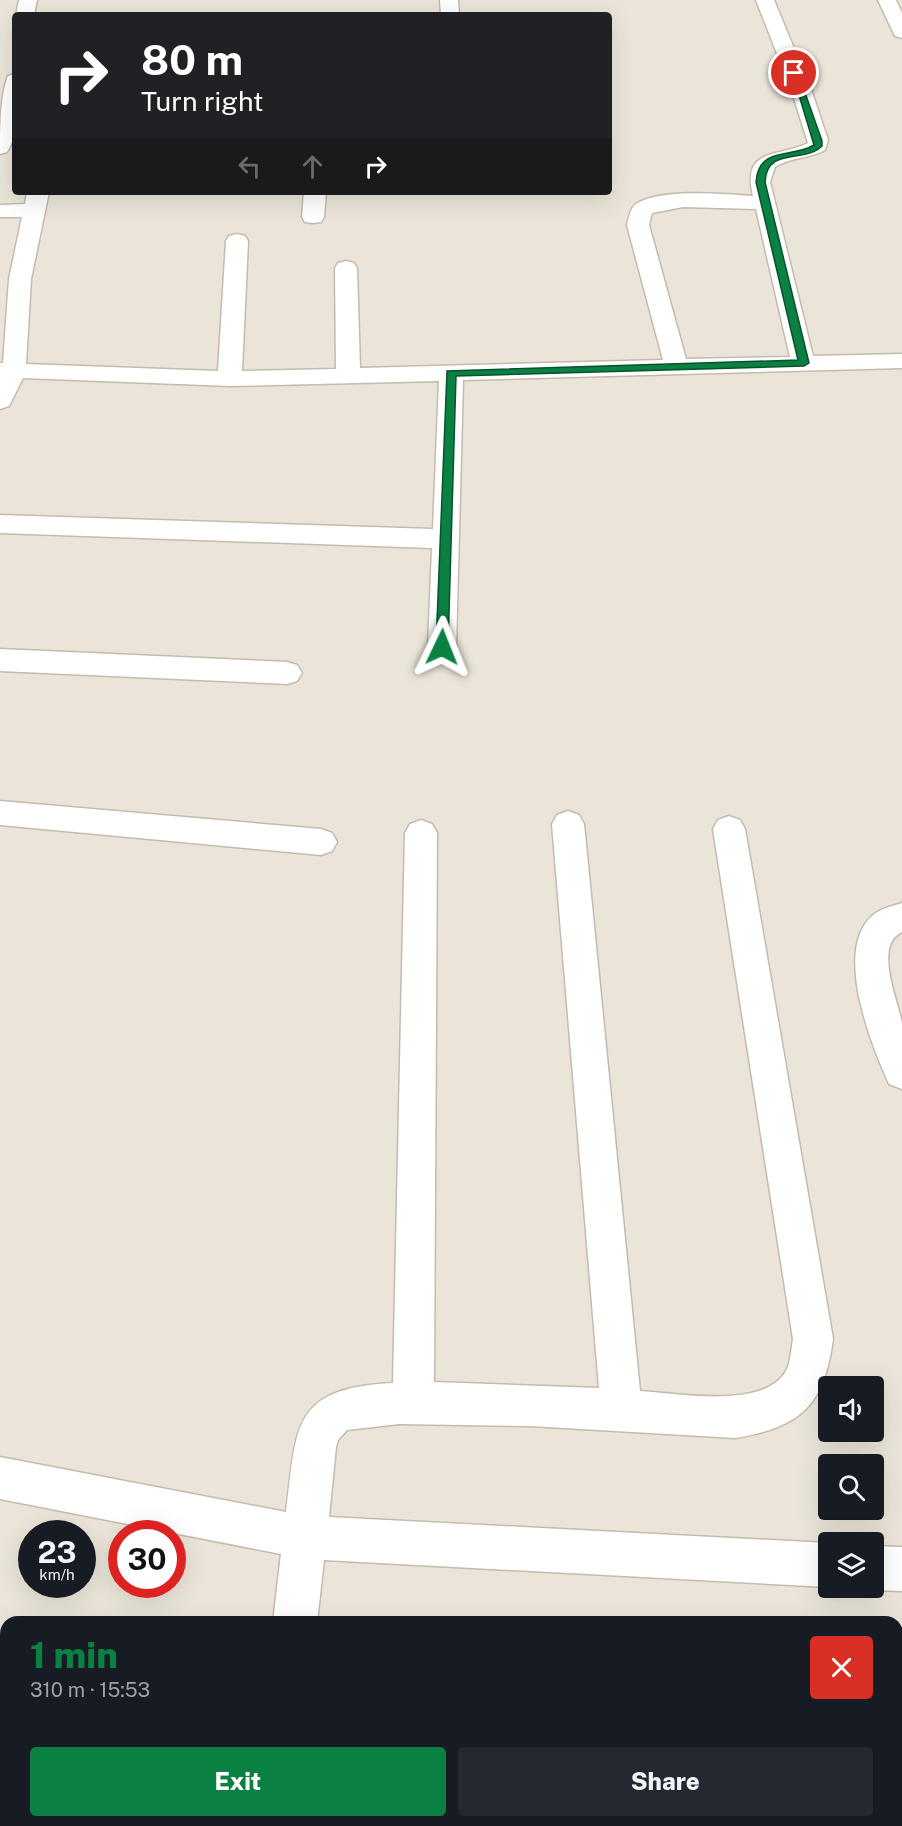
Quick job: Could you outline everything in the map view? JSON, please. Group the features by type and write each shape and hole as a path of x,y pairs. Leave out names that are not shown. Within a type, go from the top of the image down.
{"street":[{"path":"765,0 802,92 818,141 818,146 813,149 775,158 764,166 760,182 804,363"},
{"path":"887,0 902,32"},
{"path":"0,148 12,94"},
{"path":"314,217 315,195"},
{"path":"0,211 36,201 20,279 7,370 0,401"},
{"path":"676,365 638,225 642,209 650,204 671,202 765,203"},
{"path":"230,379 237,241"},
{"path":"345,268 348,376"},
{"path":"7,370 230,379 676,365 902,361"},
{"path":"442,647 451,373"},
{"path":"0,524 446,539"},
{"path":"0,660 287,673"},
{"path":"0,813 321,842"},
{"path":"568,824 621,1411"},
{"path":"296,1616 315,1448 320,1431 328,1418 350,1408 413,1402 735,1417 759,1414 780,1406 796,1395 805,1379 811,1359 811,1328 729,829"},
{"path":"413,1402 421,833"},
{"path":"902,916 891,918 881,928 873,942 872,962 874,990 902,1073"},
{"path":"0,1478 304,1537 818,1564"},
{"path":"884,1568 902,1569"}],"shaded area":[{"path":"0,0 902,0 902,1616 0,1616"}],"route":[{"path":"442,647 451,373 804,363 760,182 761,173 769,161 818,146 794,73"}]}
